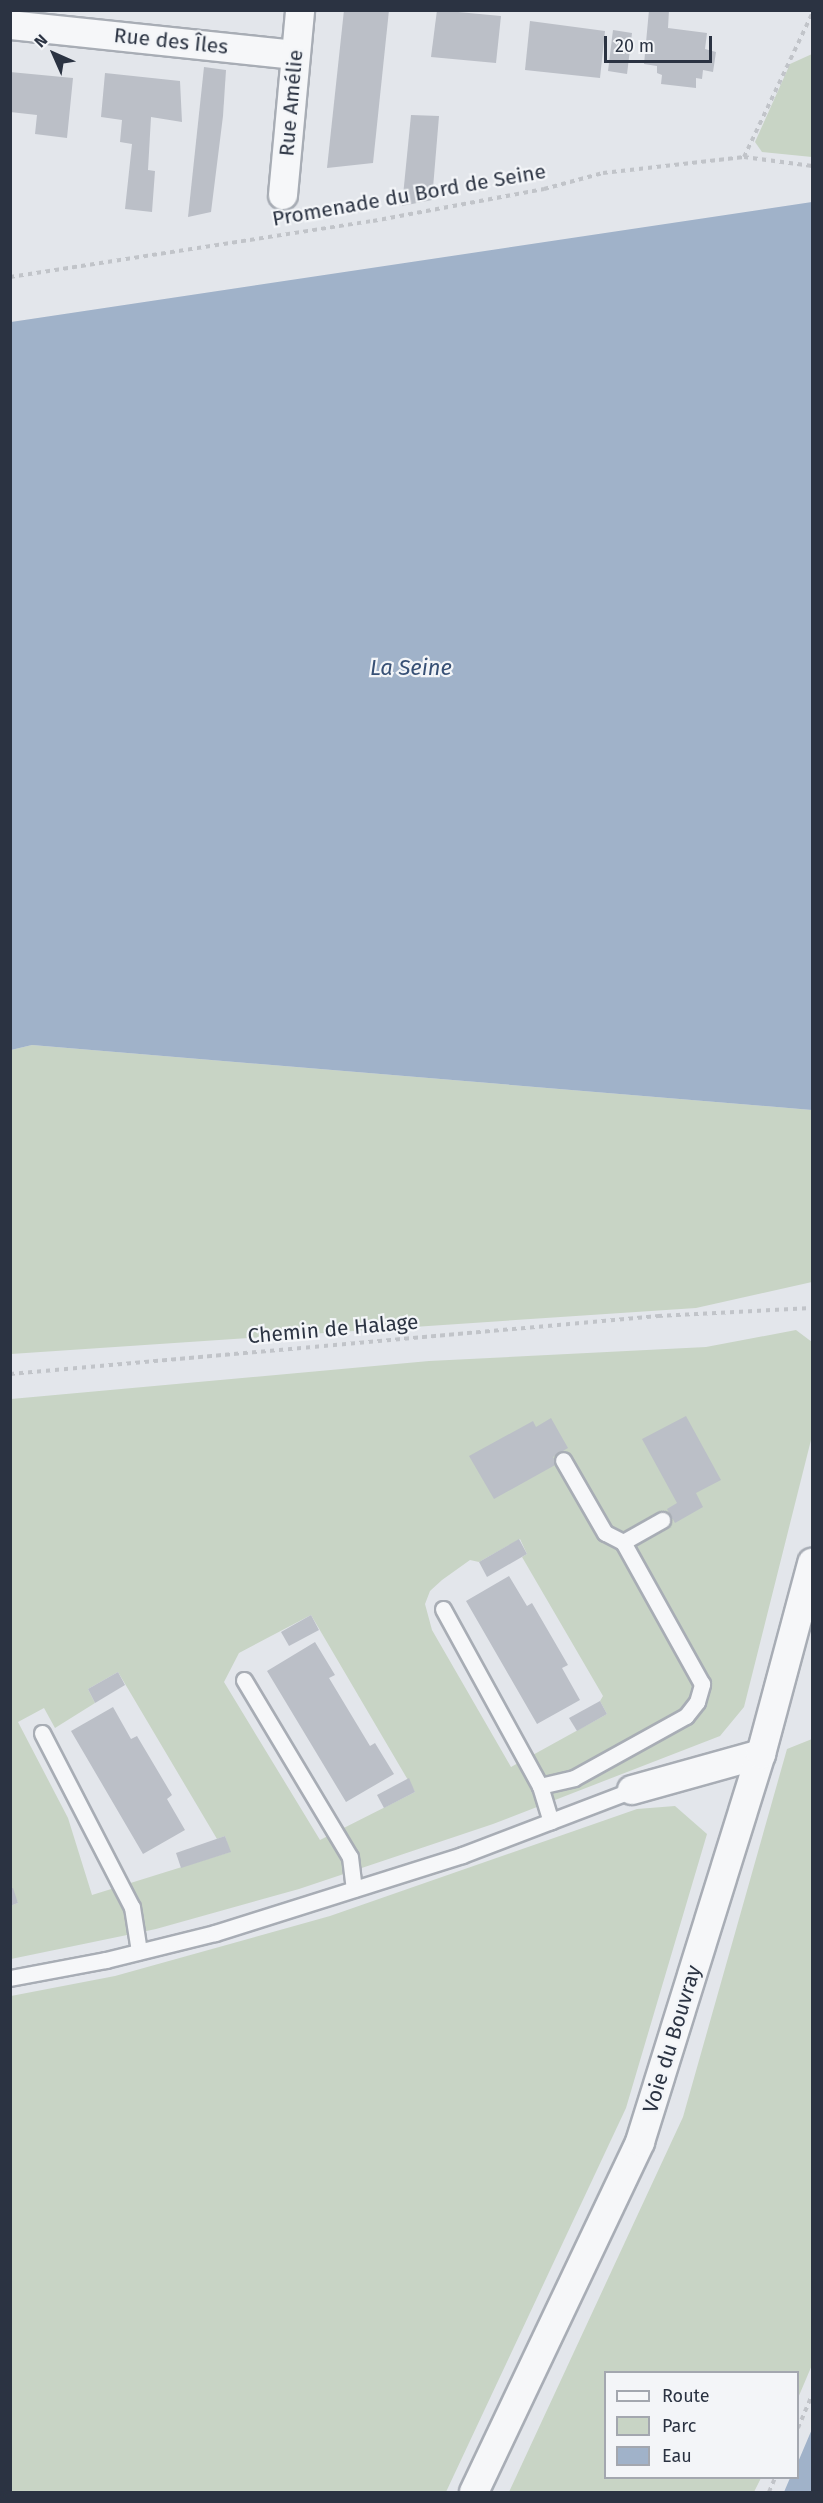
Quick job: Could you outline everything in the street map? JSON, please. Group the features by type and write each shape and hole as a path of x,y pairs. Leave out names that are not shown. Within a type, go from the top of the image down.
{"street":[{"name":"Rue Amélie","path":"283,195 300,10"},
{"name":"Rue des Îles","path":"10,25 295,55"},
{"name":"Voie du Bouvray","path":"474,2493 640,2142 761,1754 813,1563"},
{"path":"632,1790 761,1754"}],"lane":[{"path":"540,1786 574,1778 686,1716 697,1701 702,1684 699,1674 623,1542 605,1533 563,1460"},
{"path":"623,1542 662,1520"},
{"path":"444,1609 540,1786 551,1821"},
{"path":"244,1680 350,1857 354,1889"},
{"path":"42,1732 132,1907 139,1951"},
{"path":"10,1978 215,1933 354,1889 551,1821 632,1790"}],"path":[{"path":"744,157 813,14"},
{"name":"Promenade du Bord de Seine","path":"10,277 373,221 544,189 603,173 744,157 813,166"},
{"name":"Chemin de Halage","path":"10,1374 658,1316 813,1308"},
{"path":"799,2426 813,2395"},
{"path":"769,2493 776,2479"}],"green space":[{"path":"812,54 812,157 762,152 755,142 790,64"},
{"path":"32,1045 812,1110 812,1282 696,1308 11,1354 11,1050"},
{"path":"796,1330 812,1342 812,1436 744,1707 720,1736 493,1824 299,1889 156,1929 11,1959 10,1906 18,1903 10,1885 11,1399 429,1361 706,1347","holes":["520,1539 527,1554 522,1557 603,1696 600,1701 607,1714 511,1767 432,1630 425,1604 430,1591 470,1560 479,1562","311,1615 415,1792 320,1840 224,1682 239,1653","118,1672 217,1839 225,1836 230,1852 92,1895 68,1818 18,1722 44,1708 55,1728 95,1703 88,1689"]},
{"path":"812,1739 812,2365 799,2396 799,2371 604,2371 604,2479 760,2479 754,2492 509,2492 683,2117 787,1749"},
{"path":"675,1806 707,1834 626,2108 446,2492 11,2492 11,1996 115,1976 330,1916 637,1809"}],"water":[{"name":"La Seine","path":"812,202 812,1110 32,1045 11,1050 11,322"},
{"path":"812,2429 812,2492 784,2492 790,2479 799,2479 799,2460"}],"building":[{"path":"344,10 389,10 373,163 327,168"},
{"path":"437,10 501,16 496,63 431,57"},
{"path":"649,10 669,10 668,28 707,33 705,49 716,52 713,72 703,70 702,79 696,78 696,88 661,84 662,75 657,73 657,66 644,64"},
{"path":"530,21 605,31 600,78 525,70"},
{"path":"613,30 632,33 627,74 608,71"},
{"path":"204,67 226,70 223,116 211,212 188,217"},
{"path":"10,72 73,78 67,138 35,134 37,115 10,112"},
{"path":"105,73 180,81 182,122 151,117 148,170 155,171 152,212 125,209 132,144 120,142 122,120 101,117"},
{"path":"411,115 439,116 432,200 402,206"},
{"path":"686,1416 721,1480 696,1493 703,1507 675,1523 667,1509 677,1503 642,1439"},
{"path":"551,1418 568,1448 553,1457 557,1464 494,1499 469,1456 533,1421 536,1427"},
{"path":"519,1539 527,1554 487,1577 479,1562"},
{"path":"509,1576 527,1606 532,1603 568,1665 562,1668 580,1700 537,1724 466,1601"},
{"path":"311,1615 319,1630 289,1646 281,1632"},
{"path":"315,1642 335,1675 329,1678 370,1746 375,1743 394,1774 346,1802 267,1671"},
{"path":"118,1672 125,1685 95,1703 88,1689"},
{"path":"600,1701 607,1714 577,1731 569,1718"},
{"path":"113,1707 131,1739 137,1736 172,1795 167,1799 185,1830 143,1854 71,1731"},
{"path":"409,1778 415,1792 384,1808 377,1795"},
{"path":"225,1836 231,1852 181,1868 176,1853"},
{"path":"13,1888 18,1903 10,1906 10,1889"}]}
